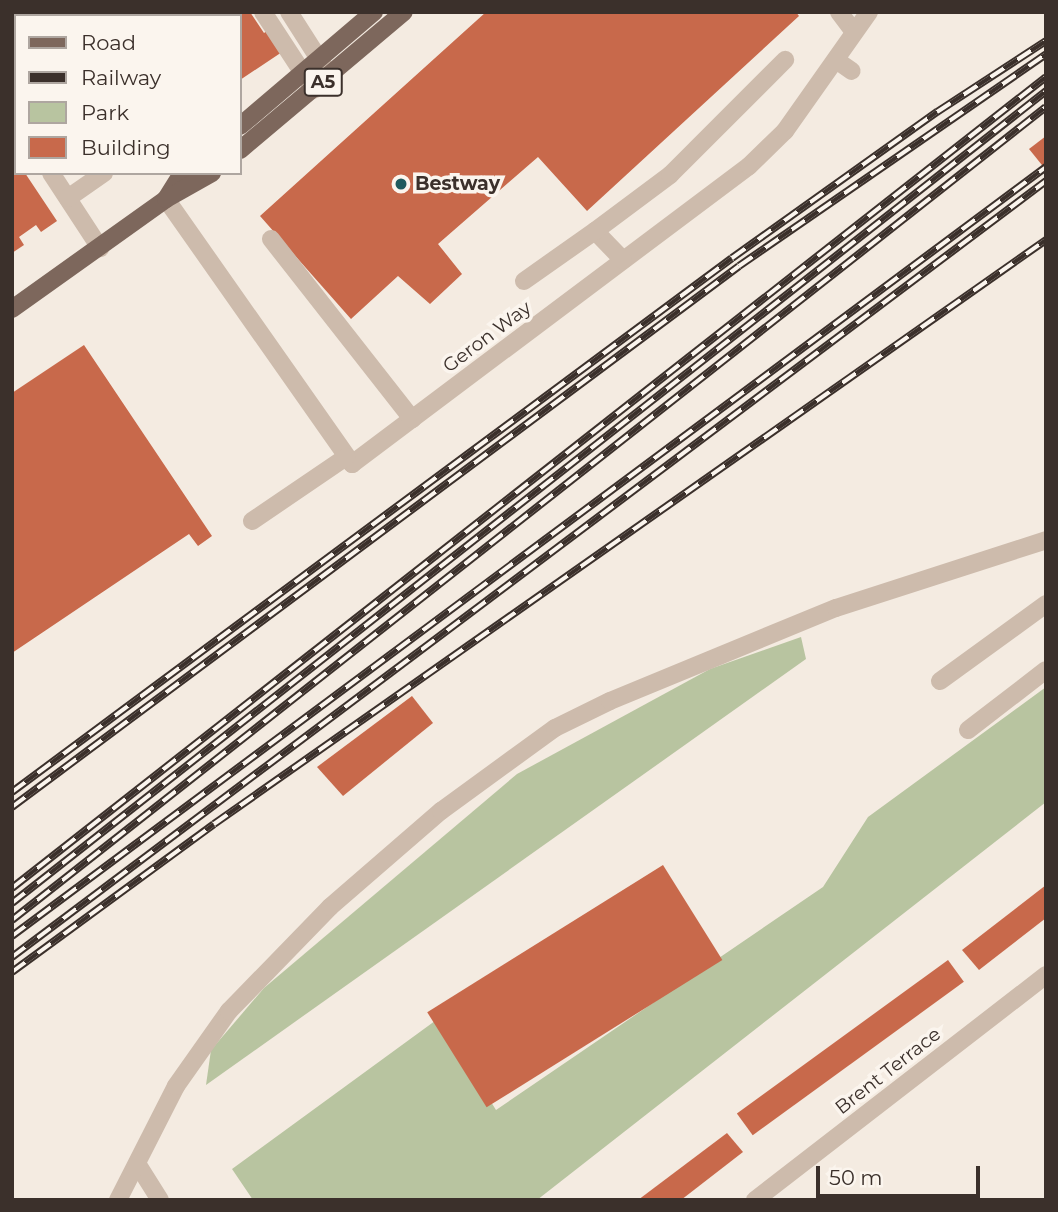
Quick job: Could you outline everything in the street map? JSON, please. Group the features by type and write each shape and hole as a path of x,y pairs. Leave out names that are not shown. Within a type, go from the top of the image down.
{"main road":[{"name":"A5","path":"242,148 314,90 325,69 374,12"},
{"name":"A5","path":"242,120 303,74 325,69 404,12"},
{"path":"166,199 181,175"},
{"path":"12,309 166,199 208,175"}],"street":[{"path":"263,12 314,90"},
{"path":"289,12 325,69"},
{"path":"839,12 855,32"},
{"name":"Geron Way","path":"346,457 352,464 748,166 785,131 869,12"},
{"path":"524,281 670,175 785,60"},
{"path":"836,60 852,71"},
{"path":"242,122 255,138"},
{"path":"52,175 100,248"},
{"path":"68,198 101,175"},
{"path":"166,199 346,457 252,521"},
{"path":"595,231 624,260"},
{"path":"271,239 412,419"},
{"path":"118,1200 176,1086 229,1011 340,898 441,811 555,729 610,701 836,607 1046,540"},
{"path":"940,681 1046,604"},
{"path":"968,730 1046,670"},
{"name":"Brent Terrace","path":"755,1200 1046,975"},
{"path":"138,1165 160,1200"}],"green space":[{"path":"801,637 806,659 206,1085 211,1050 264,988 517,774 710,669"},
{"path":"1046,687 1046,802 537,1200 253,1200 232,1169 439,1018 496,1110 823,887 868,817"}],"building":[{"path":"12,12 46,12 14,14 12,37"},
{"path":"117,12 157,12 154,14"},
{"path":"203,12 250,12 264,33 271,28 285,50 242,79 242,14"},
{"name":"Bestway","path":"486,12 796,12 799,16 587,211 538,157 438,244 462,274 430,304 398,276 351,319 260,216"},
{"path":"1046,136 1046,170 1029,149"},
{"path":"12,155 14,175 26,175 57,221 41,232 36,225 19,237 24,245 12,253"},
{"path":"84,345 212,536 198,546 189,534 12,653 12,393"},
{"path":"412,696 433,723 343,796 317,767"},
{"path":"663,865 722,960 487,1107 427,1012"},
{"path":"1046,885 1046,918 979,970 962,950"},
{"path":"948,960 964,982 753,1135 737,1113"},
{"path":"727,1133 743,1152 681,1200 638,1200"}],"railway":[{"path":"12,792 732,258 937,112 1046,41"},
{"path":"12,807 739,266 1046,54"},
{"path":"12,888 1046,77"},
{"path":"12,903 1046,91"},
{"path":"12,920 1046,107"},
{"path":"12,936 1046,167"},
{"path":"12,957 1046,181"},
{"path":"12,972 214,824 1046,240"}],"place":[{"name":"Bestway","path":"401,184"}]}
